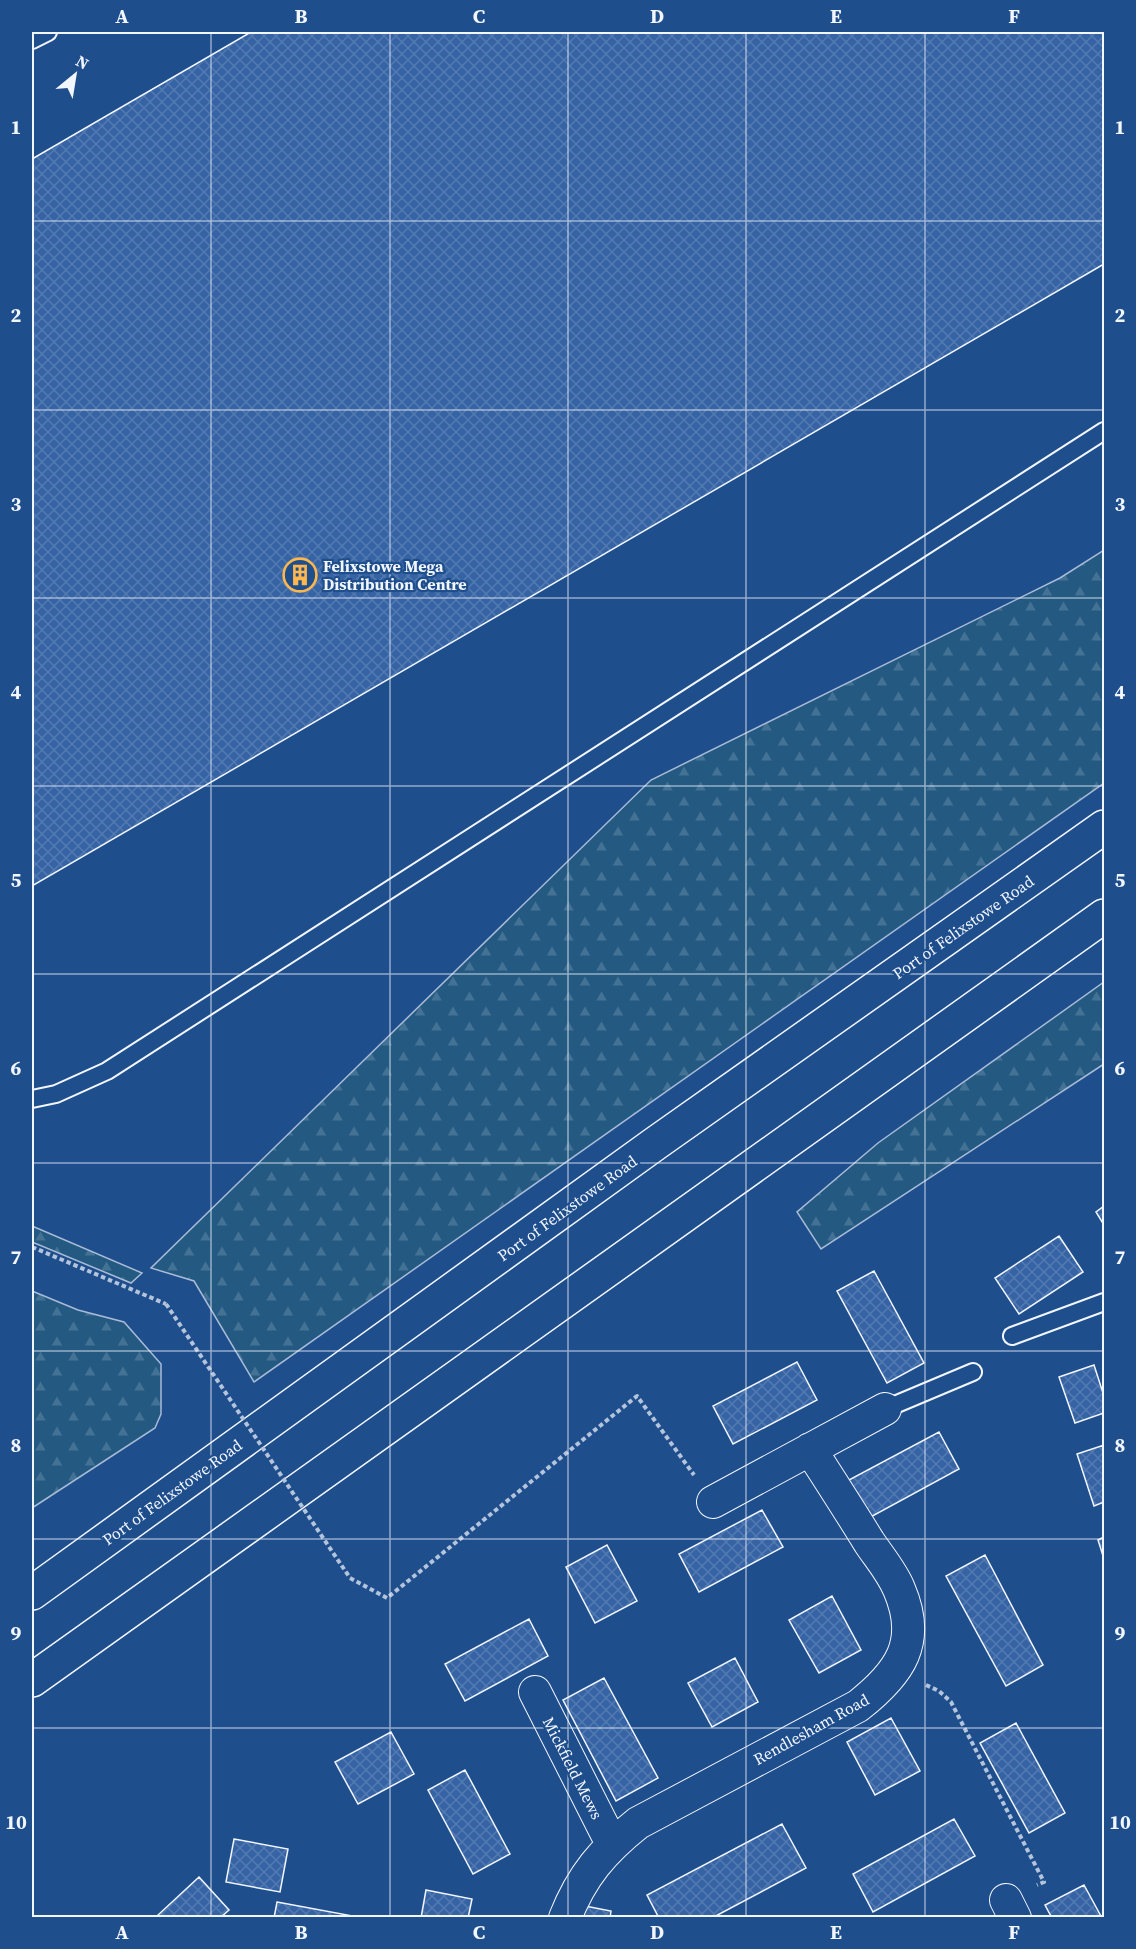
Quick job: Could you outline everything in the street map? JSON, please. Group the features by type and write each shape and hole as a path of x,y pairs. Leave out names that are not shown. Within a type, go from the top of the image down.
{"highway":[{"name":"Port of Felixstowe Road","path":"32,1593 656,1143 1104,827"},
{"path":"32,1680 1104,916"}],"street":[{"path":"713,1502 885,1409"},
{"name":"Rendlesham Road","path":"565,1917 574,1894 591,1867 612,1844 638,1823 858,1706 879,1689 896,1670 908,1636 908,1615 898,1587 810,1449"},
{"name":"Mickfield Mews","path":"535,1692 612,1844"}],"lane":[{"path":"32,40 48,32"},
{"path":"32,1099 56,1094 107,1071 1104,431"},
{"path":"1012,1336 1104,1302"},
{"path":"885,1409 973,1372"}],"path":[{"path":"32,1247 166,1304 350,1578 387,1598 637,1396 713,1502"},
{"path":"896,1670 939,1691 951,1702 1044,1881 1010,1909"}],"green space":[{"path":"1104,550 1104,783 254,1382 194,1281 151,1268 651,780 1060,578"},
{"path":"1104,982 1104,1064 821,1249 797,1212 878,1143"},
{"path":"32,1226 142,1273 131,1283 32,1242"},
{"path":"32,1291 78,1310 124,1322 161,1364 161,1414 155,1428 32,1508"}],"building":[{"name":"Felixstowe Mega Distribution Centre","path":"251,32 1104,32 1104,264 32,886 32,159"},
{"path":"1104,1206 1104,1225 1096,1212"},
{"path":"1059,1236 1083,1272 1019,1314 995,1278"},
{"path":"874,1271 924,1363 887,1383 837,1291"},
{"path":"797,1362 817,1400 733,1444 713,1406"},
{"path":"1094,1365 1104,1396 1104,1413 1075,1423 1059,1377"},
{"path":"939,1432 959,1469 867,1519 847,1481"},
{"path":"1104,1445 1104,1502 1094,1506 1077,1454"},
{"path":"762,1510 783,1547 699,1592 679,1554"},
{"path":"1104,1537 1104,1559 1098,1540"},
{"path":"607,1545 637,1601 595,1623 566,1567"},
{"path":"985,1555 1043,1665 1006,1686 946,1576"},
{"path":"832,1596 861,1650 819,1673 789,1620"},
{"path":"529,1619 548,1656 465,1701 445,1664"},
{"path":"735,1658 758,1702 712,1727 688,1683"},
{"path":"604,1678 658,1778 616,1801 563,1700"},
{"path":"891,1718 920,1771 875,1795 847,1742"},
{"path":"1016,1723 1065,1813 1029,1833 980,1743"},
{"path":"391,1732 414,1774 358,1804 335,1762"},
{"path":"465,1770 510,1854 473,1874 428,1790"},
{"path":"954,1819 975,1856 873,1912 853,1874"},
{"path":"782,1824 806,1868 712,1918 659,1918 647,1895"},
{"path":"234,1839 288,1849 280,1892 226,1882"},
{"path":"199,1877 229,1910 220,1918 160,1918 158,1915"},
{"path":"1084,1885 1102,1918 1052,1918 1045,1905"},
{"path":"426,1890 472,1899 468,1918 421,1918"},
{"path":"277,1902 353,1916 353,1918 274,1918"},
{"path":"585,1906 611,1911 610,1918 583,1918"}],"place":[{"name":"Felixstowe Mega Distribution Centre","path":"300,575"}]}
